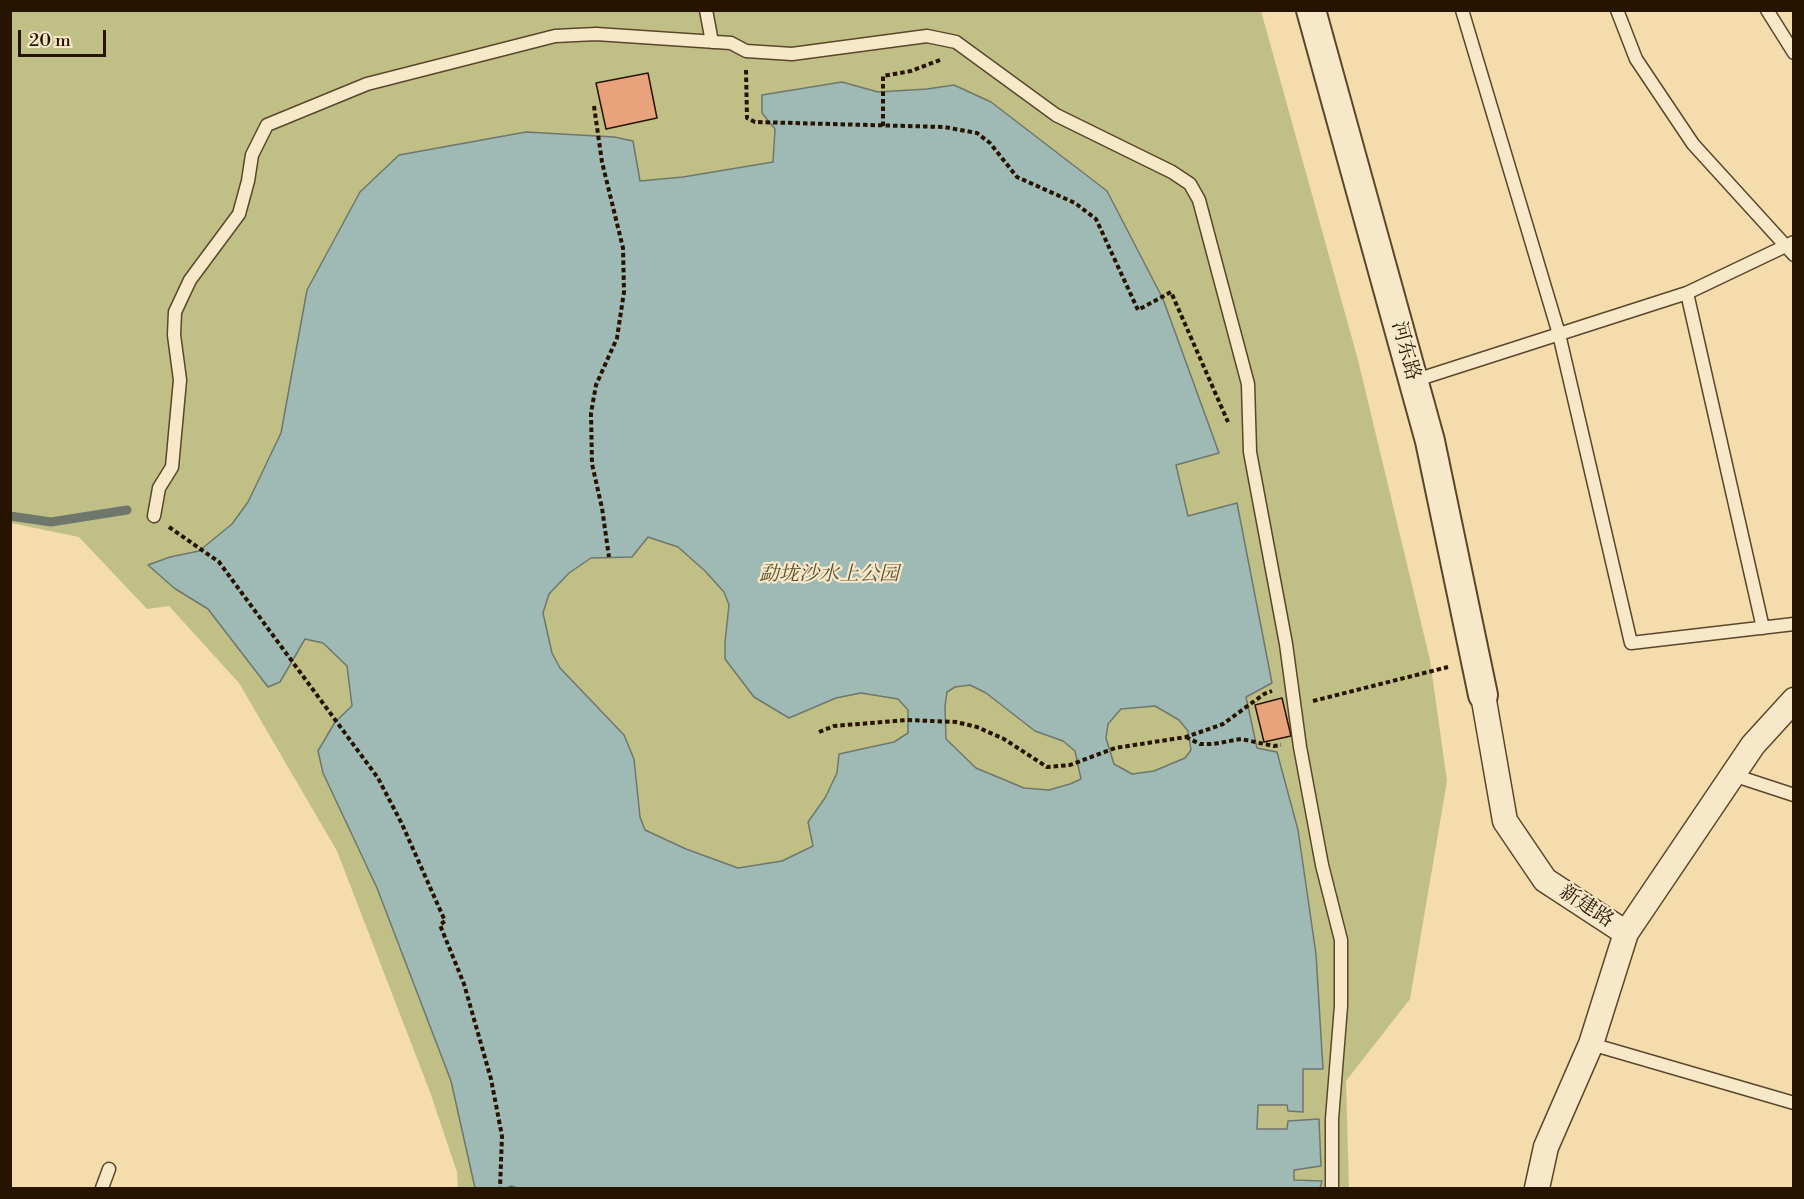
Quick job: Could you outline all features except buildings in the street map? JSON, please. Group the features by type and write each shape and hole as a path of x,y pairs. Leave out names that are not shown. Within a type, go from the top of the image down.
{"street":[{"name":"河东路","path":"1311,10 1430,441 1483,695"},
{"name":"新建路","path":"1483,695 1505,821 1545,879 1626,933 1592,1044 1546,1147 1537,1188"},
{"path":"1626,933 1753,746 1794,700"}],"lane":[{"path":"706,10 712,42"},
{"path":"1462,10 1559,334 1631,643 1794,624"},
{"path":"1413,381 1687,293 1791,248 1694,144 1636,59 1617,10"},
{"path":"1767,10 1794,53"},
{"path":"154,516 159,488 172,467 180,380 174,335 175,312 190,280 239,214 252,156 267,125 367,84 555,36 596,34 731,43 746,51 792,54 927,36 956,42 1056,115 1162,167 1190,184 1199,200 1248,384 1250,452 1286,644 1300,747 1322,865 1341,940 1341,1006 1332,1119 1332,1188"},
{"path":"1687,293 1763,628"},
{"path":"1733,775 1794,795"},
{"path":"1592,1044 1794,1103"},
{"path":"102,1188 109,1169"}],"path":[{"path":"883,126 883,76 911,71 939,60 956,42"},
{"path":"746,51 747,118 756,122 944,127 977,133 990,143 1017,177 1075,203 1095,219 1138,310 1171,292 1224,416 1250,452"},
{"path":"594,106 602,162 623,248 624,292 617,338 596,385 591,413 592,464 602,508 609,557"},
{"path":"154,516 219,562 378,778 402,824 446,921 440,925 464,984 491,1079 502,1136 500,1188"},
{"path":"1294,705 1476,661"},
{"path":"819,732 834,726 907,720 956,722 977,727 1004,739 1047,767 1070,765 1115,748 1186,737 1223,724 1251,704"},
{"path":"1186,737 1200,744 1241,739 1261,743"}],"green space":[{"name":"勐垅沙水上公园","path":"10,11 1261,11 1358,360 1430,660 1447,781 1410,999 1346,1081 1349,1188 458,1188 457,1172 430,1092 337,851 239,683 169,606 147,609 79,537 11,523"}],"water":[{"name":"勐垅沙水上公园","path":"842,82 878,92 954,85 991,102 1107,191 1163,299 1219,453 1176,465 1188,516 1237,503 1272,683 1246,697 1257,748 1277,752 1298,830 1316,954 1323,1069 1303,1069 1303,1112 1288,1111 1287,1105 1258,1105 1257,1129 1287,1129 1288,1121 1319,1119 1321,1166 1294,1170 1294,1180 1322,1181 1320,1188 518,1188 511,1186 475,1188 451,1081 377,888 323,773 318,751 335,722 352,706 347,666 323,643 305,639 280,682 268,687 208,609 174,588 148,565 170,557 199,551 232,524 248,502 281,433 307,290 360,192 399,155 526,132 614,137 633,141 640,181 683,177 773,162 775,129 762,113 762,95","holes":["648,537 678,547 724,592 729,605 725,659 754,697 789,718 836,698 861,693 898,699 908,710 908,733 894,742 839,754 837,773 825,798 808,822 813,846 782,861 738,868 686,849 645,830 640,817 634,759 624,735 560,668 552,653 543,613 549,594 569,573 591,558 632,557","970,685 986,693 1035,731 1063,741 1075,751 1081,779 1049,790 1024,788 976,768 946,739 947,692 955,687","1155,706 1179,720 1188,731 1191,750 1185,758 1154,771 1132,774 1114,764 1106,738 1108,724 1121,709"]}],"waterway":[{"path":"10,516 51,522 127,510"}]}
